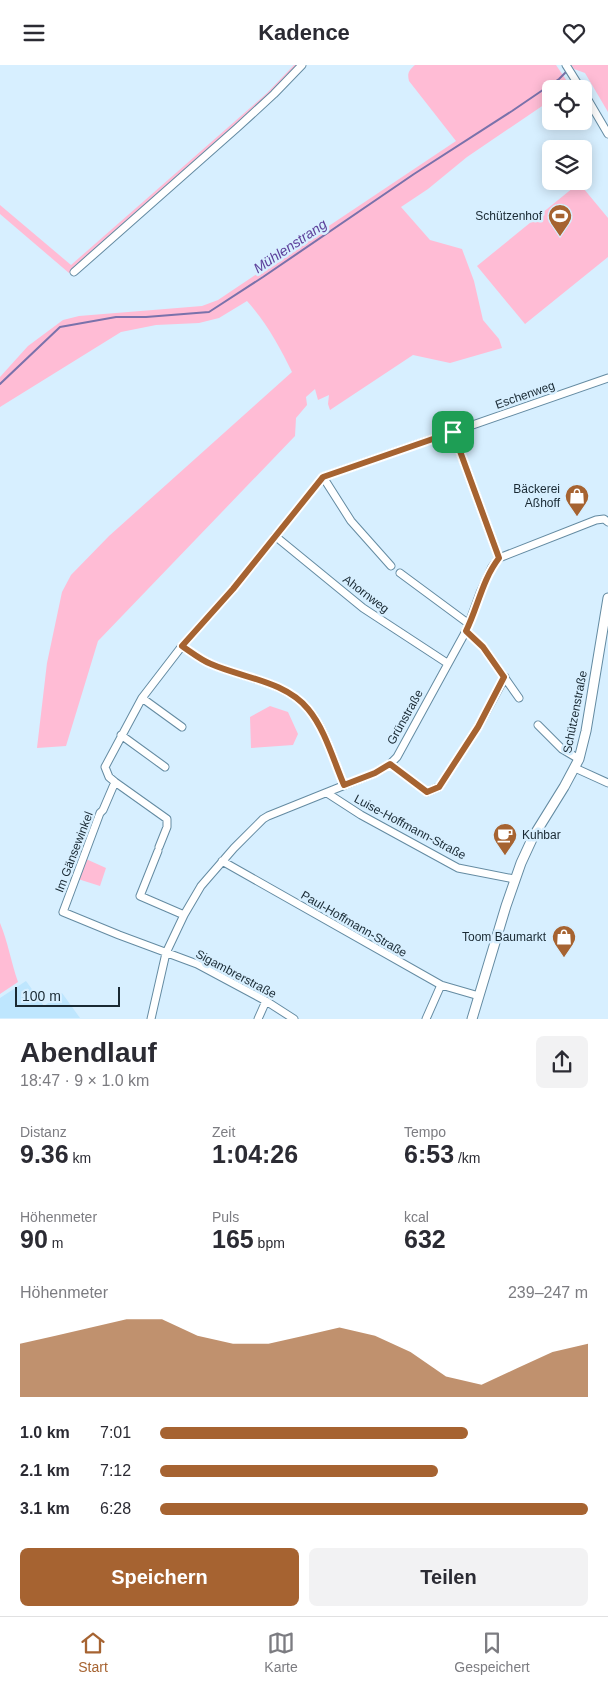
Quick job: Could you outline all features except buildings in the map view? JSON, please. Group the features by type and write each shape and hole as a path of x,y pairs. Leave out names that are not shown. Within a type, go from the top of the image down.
{"main road":[{"name":"Schützenstraße","path":"472,1019 514,879 533,837 579,759 586,731 608,598"}],"street":[{"path":"74,272 237,129 274,95 302,65"},
{"path":"566,65 576,80"},
{"path":"592,107 608,134"},
{"name":"Eschenweg","path":"323,477 608,378"},
{"path":"453,432 499,558 596,520 604,519 608,522"},
{"path":"184,915 140,896 168,823 167,819 115,782 104,767 142,699 182,646 233,589 323,477 352,521 391,566"},
{"name":"Ahornweg","path":"275,537 363,608 447,663"},
{"name":"Grünstraße","path":"151,1019 166,953 184,915 201,886 222,861 263,819 375,773 390,764 397,757 467,628 480,593 492,567 499,558"},
{"path":"400,573 467,628 483,647 519,698"},
{"path":"182,646 210,664 284,690 300,700 319,725 344,785"},
{"path":"390,764 427,792 439,787 478,727 504,677"},
{"path":"142,699 182,727"},
{"path":"538,725 562,749 579,759"},
{"path":"121,735 165,767"},
{"path":"575,768 608,783"},
{"name":"Im Gänsewinkel","path":"115,782 104,810 100,813 63,912 166,953"},
{"name":"Luise-Hoffmann-Straße","path":"326,793 361,815 458,868 514,879"},
{"name":"Paul-Hoffmann-Straße","path":"222,861 441,985 479,996"},
{"name":"Sigambrerstraße","path":"166,953 197,964 266,1001 294,1019"},
{"path":"426,1019 441,985"},
{"path":"258,1019 266,1001"}],"shaded area":[{"path":"294,65 299,65 283,83 69,273 0,214 0,205 71,265 267,93"},
{"path":"415,65 556,65 566,80 542,80 542,106 467,157 428,189 401,207 430,240 462,249 474,281 483,320 499,339 502,348 450,363 413,355 330,410 328,404 329,395 318,400 315,389 306,397 307,405 296,418 295,436 98,641 66,746 37,748 47,663 62,592 71,575 109,536 292,372 272,335 247,301 219,318 199,323 156,325 121,332 0,407 0,377 28,346 63,320 79,316 202,306 218,300 456,141 409,81 408,76 411,68"},
{"path":"571,65 608,65 608,112 592,85 592,80 589,80 585,73 574,69"},
{"name":"Schützenhof","path":"570,190 585,190 608,218 608,257 525,324 477,266"},
{"path":"270,706 288,712 298,734 293,745 251,748 250,717"},
{"path":"86,859 106,868 100,886 78,879"},
{"path":"0,923 18,982 0,994"},
{"path":"26,981 44,1006 62,993 80,1018 0,1018 0,998"}],"waterway":[{"name":"Mühlenstrang","path":"0,384 60,327 116,317 146,317 209,312 414,174 512,111 559,79 567,71"}],"place":[{"name":"Schützenhof","path":"560,237"},
{"name":"Bäckerei Aßhoff","path":"577,517"},
{"name":"Kuhbar","path":"505,856"},
{"name":"Toom Baumarkt","path":"564,958"}],"route":[{"path":"453,432 499,558 492,567 480,593 466,631 483,647 504,677 478,727 439,787 427,792 390,764 375,773 344,785 319,725 300,700 284,690 210,664 182,646 233,589 323,477 453,432"}]}
